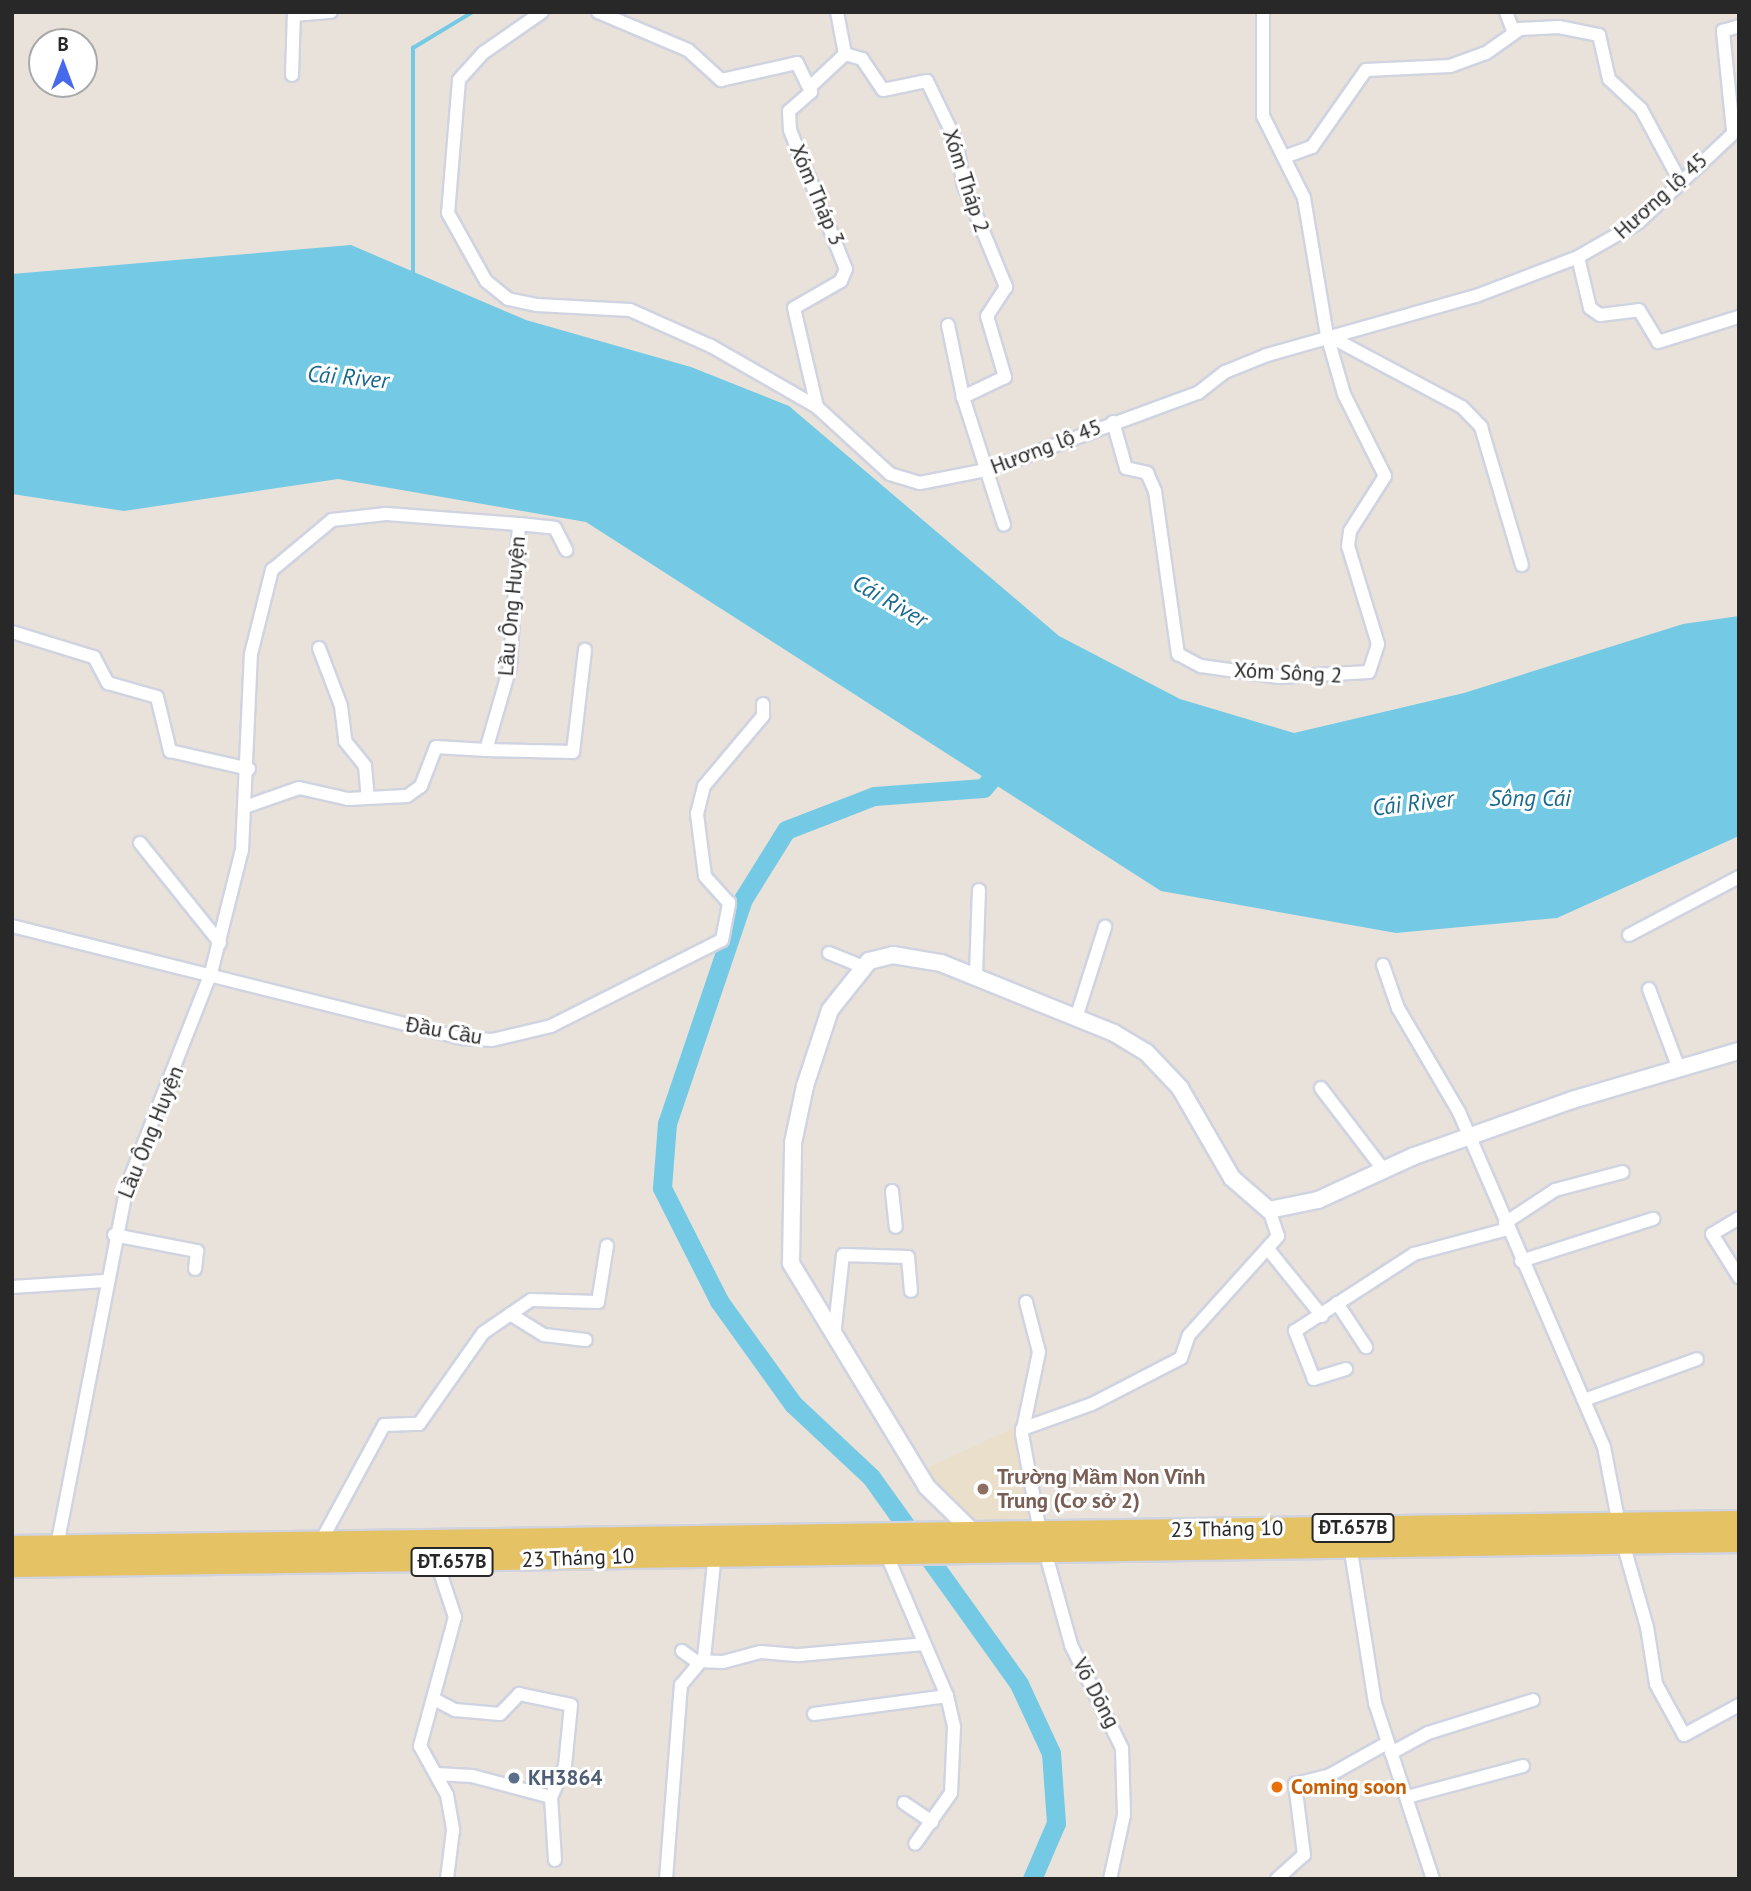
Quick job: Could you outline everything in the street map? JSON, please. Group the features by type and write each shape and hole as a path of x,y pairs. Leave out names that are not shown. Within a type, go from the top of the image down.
{"main road":[{"name":"23 Tháng 10","path":"12,1566 875,1534 971,1533 1043,1541 1350,1545 1621,1533 1739,1521"},
{"name":"23 Tháng 10","path":"12,1546 320,1543 436,1552 889,1553 992,1552 1043,1541 1621,1533 1739,1541"}],"street":[{"path":"292,75 294,14 331,12"},
{"name":"Hương lộ 45","path":"542,12 483,53 459,80 448,213 486,281 518,301 638,313 817,407 901,479 929,482 991,469 1198,393 1224,372 1327,335 1476,296 1578,257 1617,239 1736,129"},
{"path":"598,12 688,50 719,79 793,61 810,87"},
{"path":"837,12 845,54"},
{"path":"1263,12 1261,103 1310,219 1327,335 1462,407 1481,427 1522,565"},
{"path":"1506,12 1514,33"},
{"path":"1736,129 1723,31 1739,26"},
{"path":"1284,157 1312,147 1366,71 1450,66 1514,33 1559,27 1600,35 1609,79 1641,109 1680,181"},
{"name":"Xóm Tháp 3","path":"817,407 794,308 841,281 846,269 789,122 789,111 845,54"},
{"name":"Xóm Tháp 2","path":"845,54 862,59 886,91 918,78 927,81 957,143 962,183 1006,290 987,316 1005,377 963,397"},
{"path":"1578,257 1590,308 1600,315 1639,310 1658,342 1739,317"},
{"path":"948,325 963,397 991,469 1004,525"},
{"name":"Xóm Sông 2","path":"1113,422 1126,468 1147,473 1155,491 1178,654 1200,666 1279,677 1369,672 1378,644 1348,546 1350,531 1385,476 1345,394 1327,335"},
{"name":"Lầu Ông Huyện","path":"57,1546 114,1235 131,1175 211,973 220,943 248,806 251,654 270,574 292,549 325,523 352,516 519,524 510,667 486,750"},
{"path":"519,524 555,528 566,550"},
{"path":"12,632 94,657 108,683 157,697 170,751 249,769"},
{"path":"319,648 341,706 345,741 365,766 368,798"},
{"path":"248,806 299,788 368,798 417,791 436,747 573,752 585,650"},
{"name":"Đầu Cầu","path":"12,926 211,973 462,1038 492,1040 551,1026 722,940 729,903 705,876 697,814 704,786 763,716 763,704"},
{"path":"140,843 220,943"},
{"path":"1629,935 1739,877"},
{"path":"976,975 979,890"},
{"path":"1076,1018 1105,927"},
{"path":"829,953 861,966 901,956 976,975 1114,1032 1161,1064 1232,1178 1269,1210 1279,1236 1189,1335 1181,1358 1092,1404 1022,1429"},
{"path":"1383,965 1398,1008 1470,1137 1521,1261 1604,1447 1621,1533 1647,1627 1656,1684 1684,1735 1739,1705"},
{"path":"861,966 827,1018 797,1117 790,1177 791,1263 927,1487 971,1533"},
{"path":"1649,989 1678,1066"},
{"path":"1269,1210 1318,1200 1383,1169 1470,1137 1678,1066 1739,1051"},
{"path":"1321,1088 1383,1169"},
{"path":"1346,1369 1314,1379 1296,1331 1414,1254 1506,1226 1555,1190 1623,1172"},
{"path":"892,1191 896,1227"},
{"path":"1521,1261 1653,1219"},
{"path":"1739,1219 1712,1234 1739,1277"},
{"path":"114,1235 197,1251 195,1269"},
{"path":"320,1543 382,1427 419,1423 482,1333 510,1314 541,1297 598,1302 607,1246"},
{"path":"1268,1249 1322,1316"},
{"path":"834,1337 843,1255 908,1257 911,1291"},
{"path":"12,1287 105,1282"},
{"path":"1022,1429 1039,1352 1027,1302"},
{"path":"1337,1303 1366,1347"},
{"path":"510,1314 544,1335 586,1340"},
{"path":"1584,1400 1697,1359"},
{"name":"Võ Dõng","path":"1022,1429 1043,1541 1071,1645 1122,1748 1124,1815 1110,1879"},
{"path":"1350,1545 1364,1656 1389,1748 1433,1879"},
{"path":"436,1552 454,1617 434,1699 419,1746 436,1774 453,1823 447,1879"},
{"path":"703,1662 715,1553"},
{"path":"889,1553 947,1696 955,1742 952,1788 915,1844"},
{"path":"666,1879 681,1685 687,1671 703,1662 761,1652 799,1655 924,1644"},
{"path":"682,1651 703,1662"},
{"path":"434,1699 454,1710 500,1714 519,1694 569,1702 565,1766 551,1797 555,1860"},
{"path":"814,1714 947,1696"},
{"path":"1277,1879 1304,1855 1295,1784 1330,1775 1428,1733 1533,1700"},
{"path":"1407,1797 1523,1766"},
{"path":"436,1774 472,1776 551,1797"},
{"path":"904,1803 932,1822"}],"shaded area":[{"name":"Trường Mầm Non Vĩnh Trung (Cơ sở 2)","path":"1018,1426 1030,1520 970,1524 949,1508 925,1469"}],"water":[{"name":"Sông Cái","path":"351,245 526,320 691,367 789,406 1059,636 1180,699 1294,733 1464,693 1683,624 1739,616 1739,836 1557,918 1396,933 1161,891 586,522 338,479 124,511 12,494 12,274"}],"waterway":[{"path":"413,272 413,48 473,12"},
{"path":"1006,761 983,788 874,796 786,830 743,899 667,1123 662,1188 719,1301 793,1404 871,1477 1019,1684 1051,1753 1056,1823 1032,1879"}],"place":[{"name":"Trường Mầm Non Vĩnh Trung (Cơ sở 2)","path":"983,1489"},
{"name":"KH3864","path":"514,1778"},
{"name":"Coming soon","path":"1277,1787"}],"water label":[{"name":"Cái River","path":"348,377"},
{"name":"Cái River","path":"890,601"},
{"name":"Cái River","path":"1413,803"}]}
